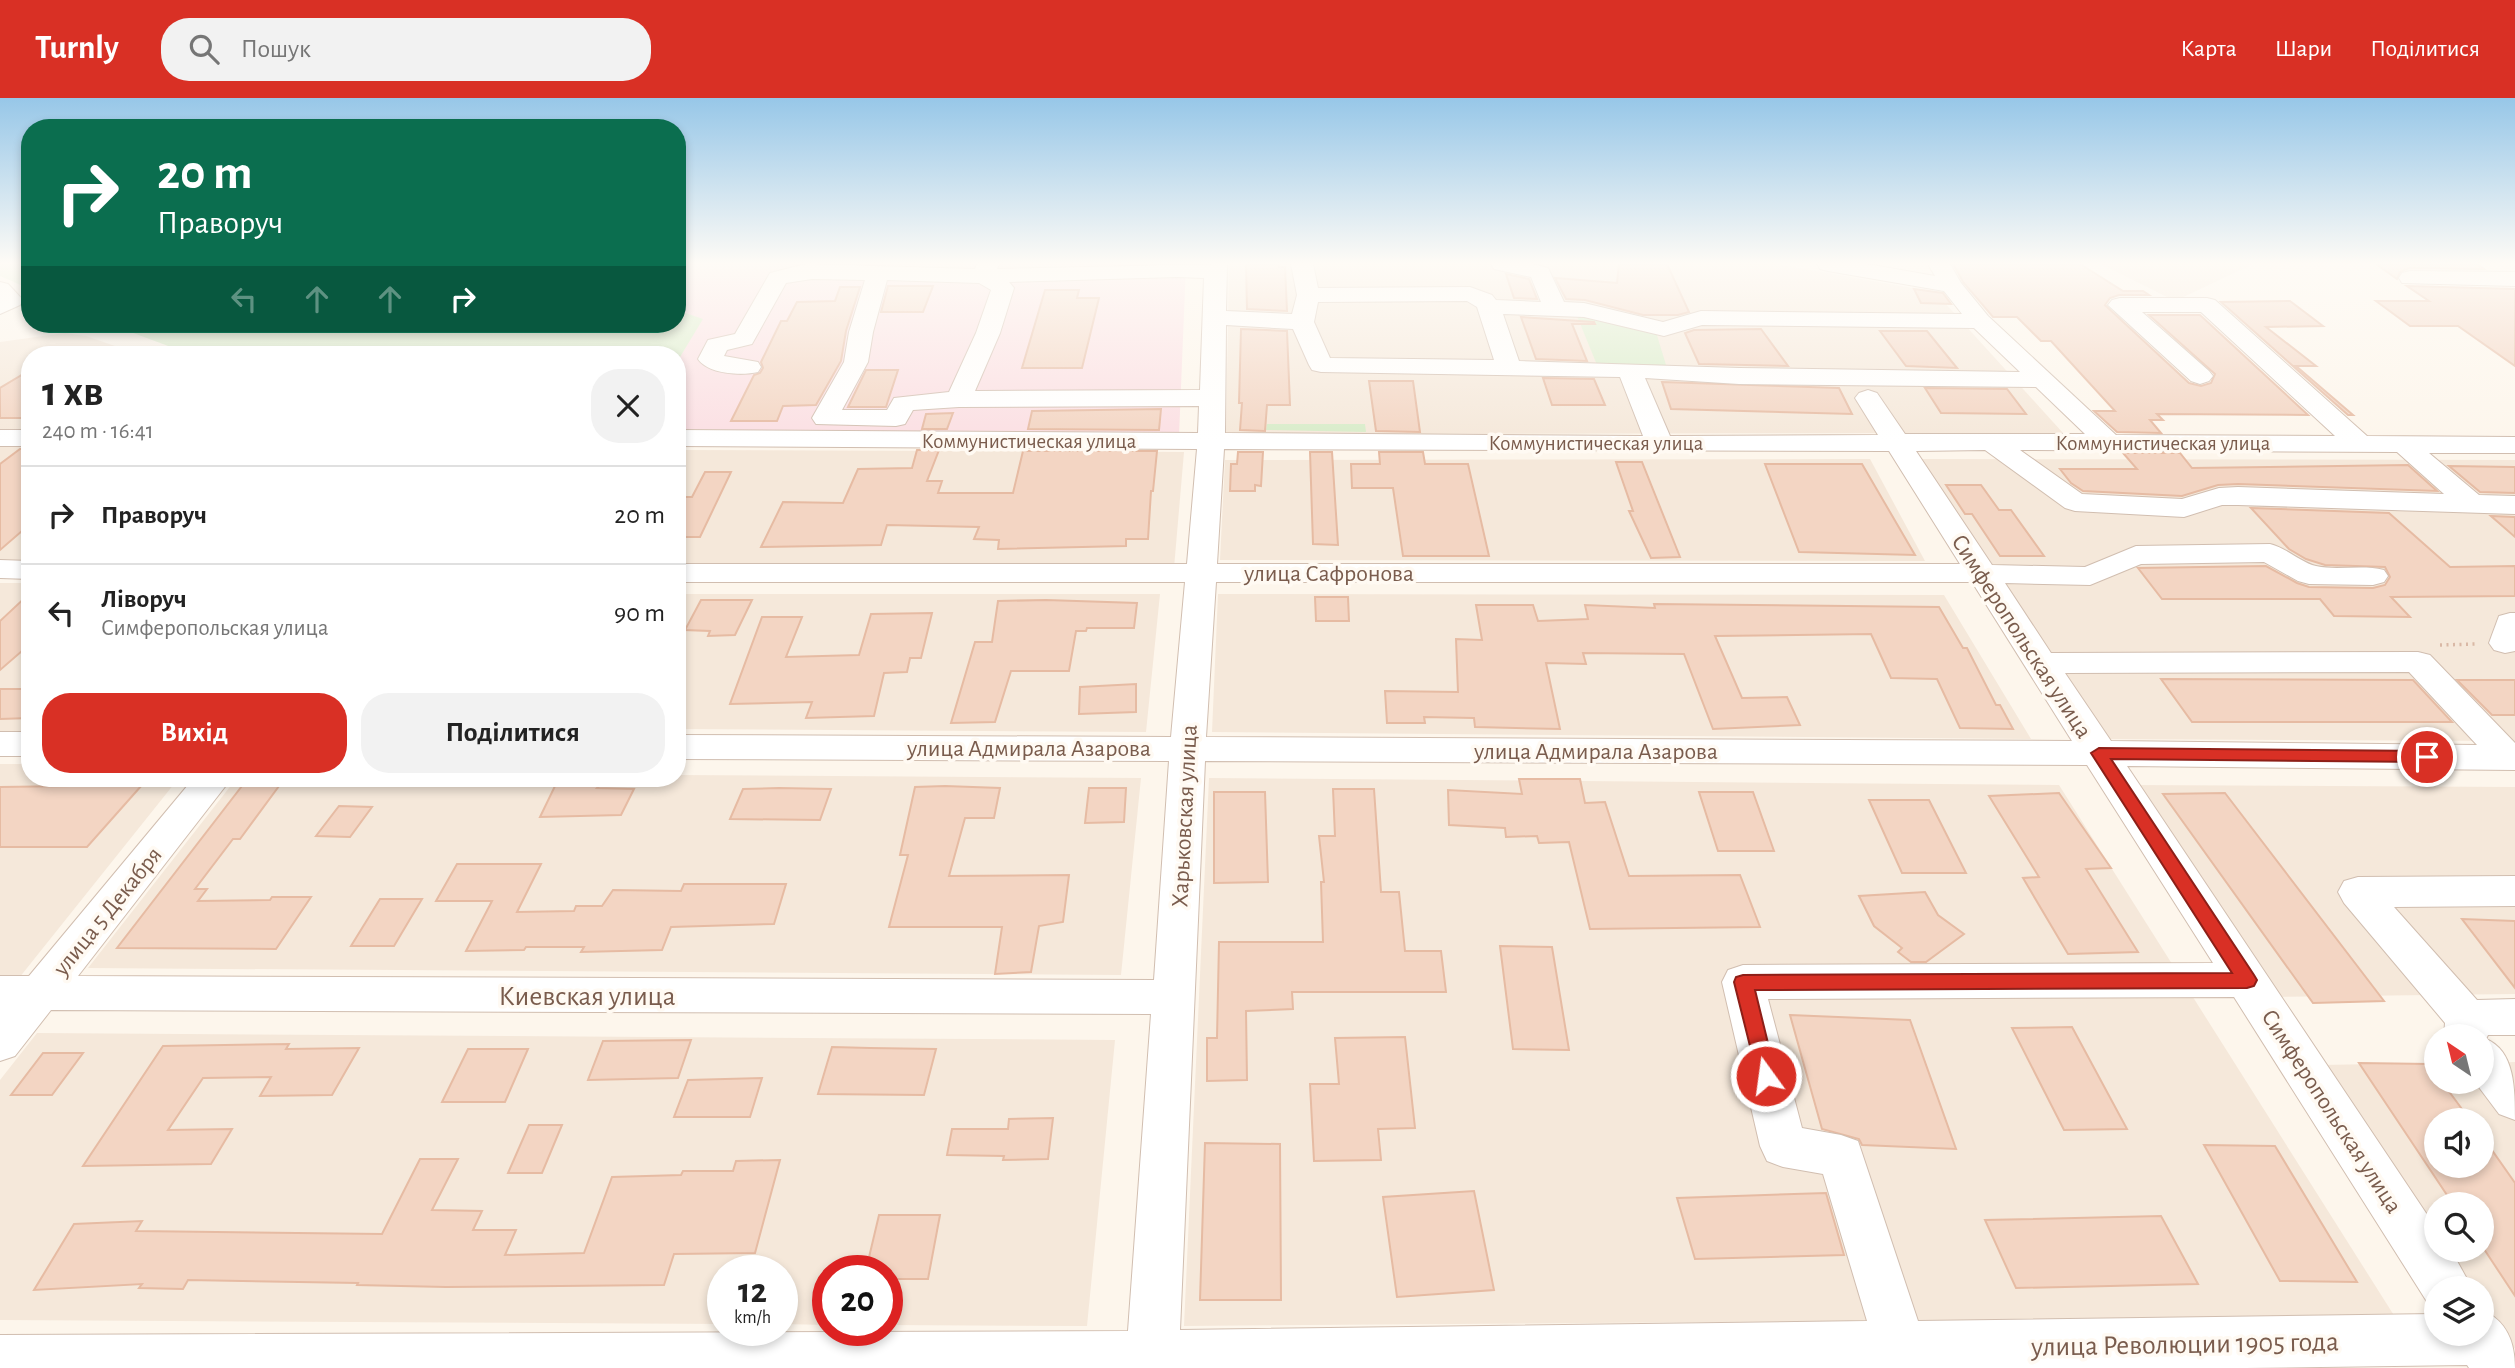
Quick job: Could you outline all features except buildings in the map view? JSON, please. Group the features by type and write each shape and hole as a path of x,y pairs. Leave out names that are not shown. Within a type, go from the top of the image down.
{"street":[{"path":"749,367 727,365 710,359 716,345 744,338 752,323"},
{"path":"864,323 856,362 825,418 896,418 903,403 959,399 1213,398"},
{"path":"959,399 991,323"},
{"name":"Харьковская улица","path":"1152,1362 1188,749 1211,442 1213,323"},
{"path":"1303,323 1321,365 2043,380"},
{"path":"1494,323 1509,368"},
{"path":"1640,323 1664,329 1683,323"},
{"path":"1982,323 2108,442"},
{"path":"2141,323 2200,376"},
{"path":"2227,323 2360,444"},
{"path":"1664,329 1677,373"},
{"path":"1629,370 1660,444"},
{"name":"Симферопольская улица","path":"1868,398 2439,1276"},
{"path":"0,438 21,438"},
{"name":"Коммунистическая улица","path":"686,438 1660,444 2108,442 2515,445"},
{"path":"1991,442 2075,502 2184,508 2219,497 2238,496 2515,505"},
{"path":"2186,443 2238,496"},
{"path":"2403,444 2470,502"},
{"name":"улица Сафронова","path":"686,573 1980,573 2090,576 2136,555 2270,553 2309,575 2373,576"},
{"path":"0,569 21,569"},
{"path":"2040,663 2418,662 2512,758"},
{"path":"0,744 21,744"},
{"name":"улица Адмирала Азарова","path":"686,747 2099,753 2512,758"},
{"name":"улица 5 Декабря","path":"0,1043 207,787"},
{"path":"2461,1024 2358,892 2515,891"},
{"path":"1901,1347 1841,1156 1783,1146 1743,982 2247,980"},
{"name":"Киевская улица","path":"0,992 1173,997"},
{"path":"2494,1027 2515,1017"},
{"path":"2494,1070 2515,1100"},
{"name":"улица Революции 1905 года","path":"0,1361 1152,1362 1901,1347 2485,1347"}],"shaded area":[{"path":"700,323 1184,323 1179,436 686,429 686,347"},
{"path":"1228,323 1963,323 2063,433 1226,434"},
{"path":"65,333 86,336 115,346 21,346 21,429 0,429 0,342"},
{"path":"0,447 21,447 21,565 0,565"},
{"path":"686,450 1184,452 1174,568 686,567"},
{"path":"1870,459 1925,561 1220,560 1225,460"},
{"path":"1922,459 2515,460 2515,741 2097,739"},
{"path":"0,583 21,583 21,735 0,735"},
{"path":"686,594 1160,594 1146,732 686,729"},
{"path":"1218,594 1944,595 2031,739 1212,732"},
{"path":"0,764 21,764 21,787 172,787 15,983 0,982"},
{"path":"686,775 1141,778 1121,975 88,968 230,787 686,787"},
{"path":"1209,778 2059,785 2395,1317 1184,1326"},
{"path":"2128,785 2515,787 2515,994 2274,997"},
{"path":"37,1033 1115,1040 1087,1326 903,1325 903,1255 812,1255 812,1325 798,1324 798,1255 707,1255 707,1324 0,1320 0,1080"},
{"path":"2515,1062 2515,1349 2494,1318 2494,1276 2465,1276 2455,1262 2494,1262 2494,1192 2424,1192 2424,1217 2320,1065 2424,1063 2424,1094 2494,1094 2494,1063"}],"green space":[{"path":"686,323 700,323 686,347 168,346 133,333 686,333"},
{"path":"1580,323 1620,323 1656,332 1666,365 1597,365"},
{"path":"1267,424 1365,424 1366,432 1266,430"}],"route":[{"path":"1766,1076 1743,982 2247,980 2099,753 2427,757"}]}
